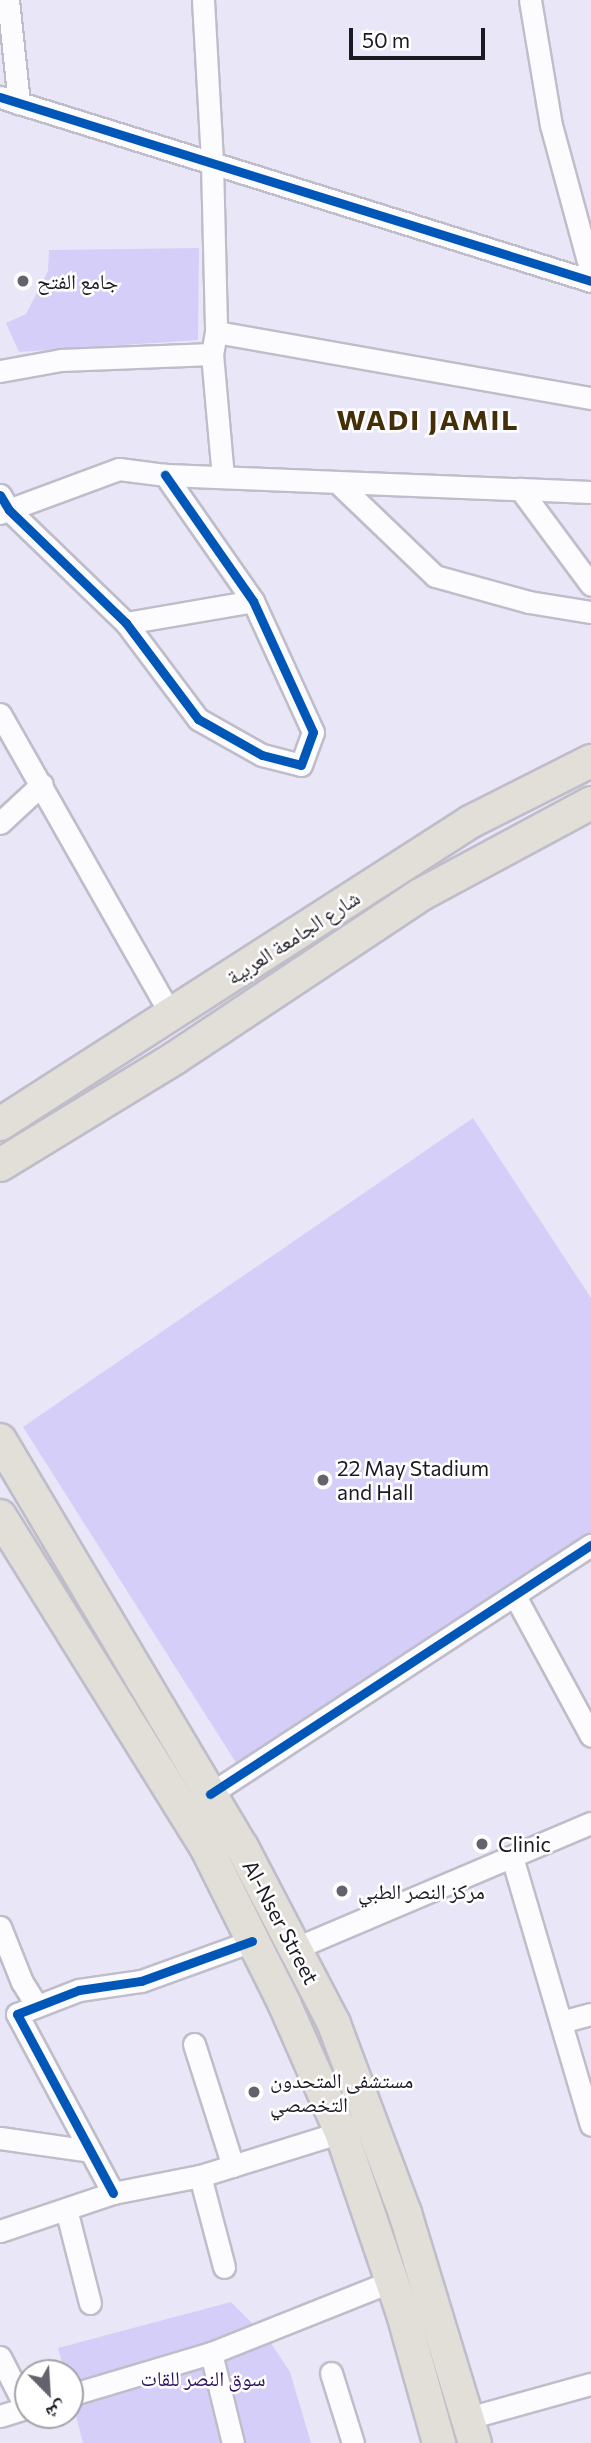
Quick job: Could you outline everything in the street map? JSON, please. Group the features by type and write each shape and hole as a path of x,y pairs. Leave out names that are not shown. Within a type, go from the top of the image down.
{"main road":[{"name":"شارع الجامعة العربية","path":"0,1124 470,822 591,761"},
{"name":"شارع الجامعة العربية","path":"0,1165 174,1058 422,894 591,803"},
{"name":"Al-Nser Street","path":"0,1441 13,1487 210,1794 296,1948 334,2024 405,2213 472,2431"},
{"name":"Al-Nser Street","path":"0,1516 206,1847 252,1941 341,2132 392,2281 439,2443"}],"street":[{"path":"8,0 9,100 591,281"},
{"path":"203,0 212,163 216,332 212,354 223,477"},
{"path":"530,0 551,125 591,272"},
{"path":"216,332 591,398"},
{"path":"0,371 61,360 212,354"},
{"path":"165,475 253,601 313,732 300,765 262,755 198,719 126,623 3,506 119,469 165,475 591,492"},
{"path":"338,482 435,576 529,602 591,612"},
{"path":"520,489 591,585"},
{"path":"126,623 253,601"},
{"path":"0,714 171,1015"},
{"path":"0,823 42,784"},
{"path":"210,1794 591,1545"},
{"path":"515,1596 591,1735"},
{"path":"296,1948 591,1823"},
{"path":"512,1857 591,2125"},
{"path":"0,1927 22,1982 18,2014 113,2193"},
{"path":"18,2014 79,1990 141,1981 252,1941"},
{"path":"0,1969 22,1982"},
{"path":"561,2022 591,2014"},
{"path":"194,2044 233,2166"},
{"path":"0,2231 113,2193 200,2176 341,2132"},
{"path":"0,2138 90,2151"},
{"path":"200,2176 224,2267"},
{"path":"66,2209 90,2303"},
{"path":"84,2391 211,2353 392,2281"},
{"path":"211,2353 233,2443"},
{"path":"0,2357 14,2383"},
{"path":"331,2373 353,2443"},
{"path":"472,2431 591,2384"}],"green space":[{"path":"199,248 198,340 19,352 6,323 26,314 48,271 49,250"},
{"name":"22 May Stadium and Hall","path":"473,1118 591,1298 591,1532 240,1769 23,1427"},
{"name":"سوق النصر للقات","path":"231,2302 269,2340 290,2372 311,2443 83,2443 79,2429 84,2429 84,2359 61,2359 58,2348"}],"cycle path":[{"path":"0,97 591,281"},
{"path":"0,495 9,510 126,623 198,719 262,755 301,765 313,732 253,601 165,475"},
{"path":"210,1794 591,1545"},
{"path":"113,2193 17,2014 79,1990 141,1981 252,1941"}],"place":[{"name":"جامع الفتح","path":"23,281"},
{"name":"22 May Stadium and Hall","path":"323,1480"},
{"name":"Clinic","path":"482,1844"},
{"name":"مركز النصر الطبي","path":"342,1891"},
{"name":"مستشفى المتحدون التخصصي","path":"254,2092"}],"district":[{"name":"WADI JAMIL","path":"428,419"}]}
